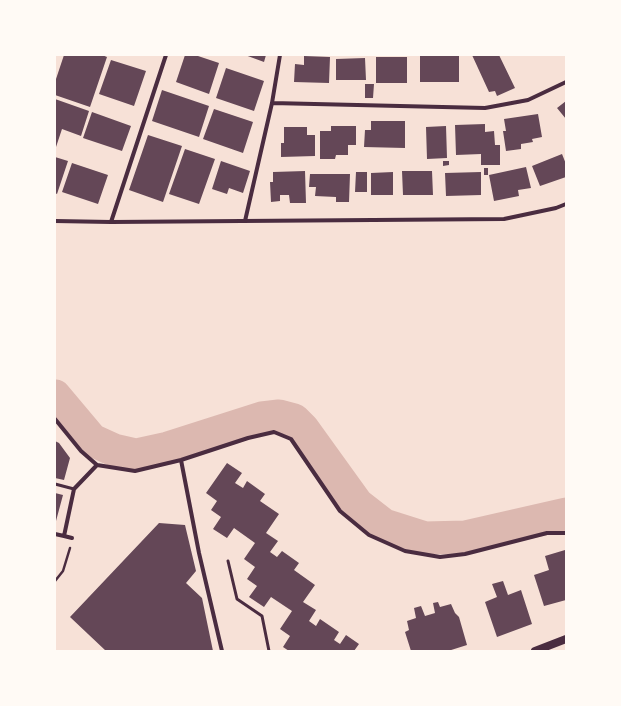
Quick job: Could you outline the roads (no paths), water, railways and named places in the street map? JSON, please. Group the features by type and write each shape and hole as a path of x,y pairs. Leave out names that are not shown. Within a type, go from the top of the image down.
{"main road":[{"path":"535,651 566,638"}],"street":[{"path":"111,222 166,55"},
{"path":"245,221 272,103 280,55"},
{"path":"272,103 485,108 528,100 566,82"},
{"path":"55,221 111,222 504,219 556,208 566,204"},
{"path":"55,419 82,451 97,465 135,471 181,460 248,438 274,432 291,439 340,511 369,535 405,551 440,557 465,554 546,533 566,533"},
{"path":"181,460 222,651"},
{"path":"64,536 74,489 97,465"},
{"path":"55,534 72,538"}],"lane":[{"path":"55,484 74,489"},
{"path":"228,561 237,599 262,616 269,651"}],"waterway":[{"path":"55,396 92,440 114,450 136,455 168,448 262,418 279,416 294,420 303,429 357,504 384,525 425,538 465,537 566,514"}]}
